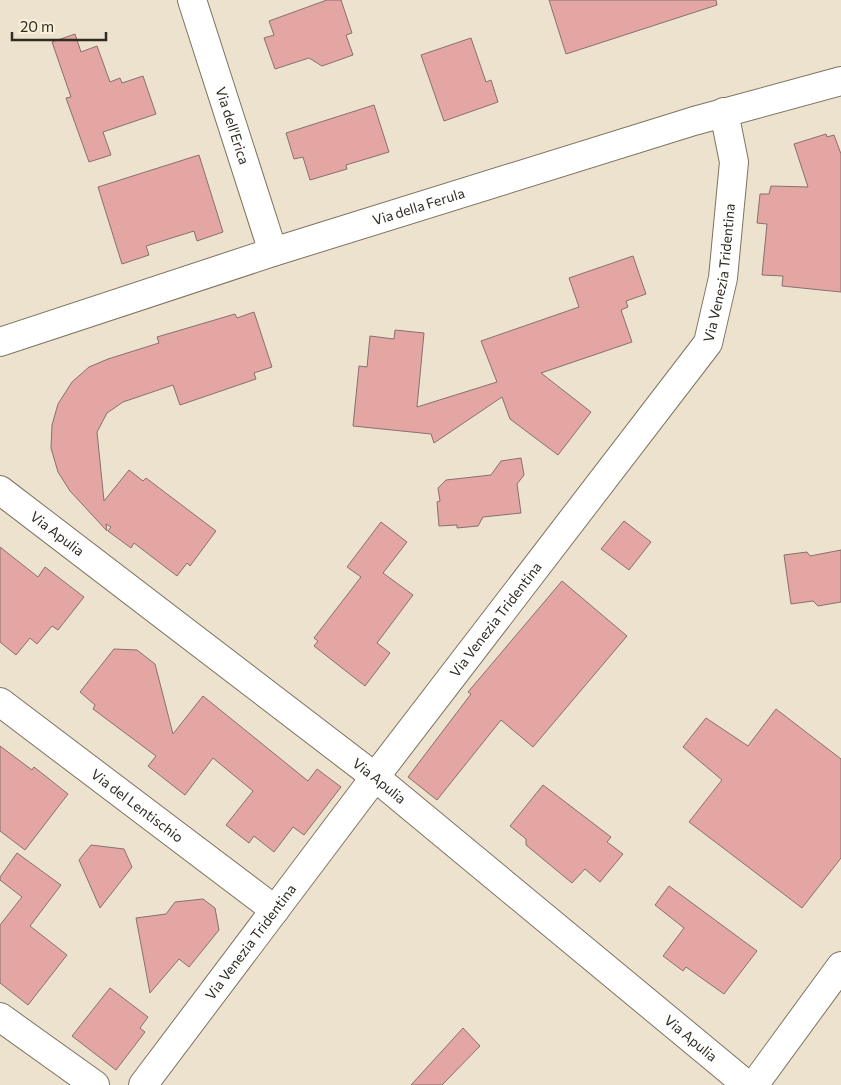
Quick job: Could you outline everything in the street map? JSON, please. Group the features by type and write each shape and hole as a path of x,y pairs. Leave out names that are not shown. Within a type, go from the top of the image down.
{"street":[{"name":"Via dell'Erica","path":"192,0 273,252"},
{"name":"Via della Ferula","path":"0,342 273,252 724,112 841,81"},
{"name":"Via Venezia Tridentina","path":"143,1085 375,777 708,343 723,278 734,162 724,112"},
{"name":"Via Apulia","path":"0,490 375,777 747,1085"},
{"name":"Via del Lentischio","path":"0,702 275,910"},
{"path":"754,1085 841,966"},
{"path":"0,1017 95,1085"}],"building":[{"path":"327,0 341,0 352,33 346,35 353,55 322,66 309,58 275,69 264,38 274,35 269,21"},
{"path":"549,0 716,0 717,5 566,54"},
{"path":"75,34 81,52 97,46 110,82 120,78 122,83 143,76 156,114 103,132 111,155 89,162 66,98 71,97 52,42"},
{"path":"471,38 486,82 491,80 498,102 444,121 421,55"},
{"path":"374,105 389,152 346,165 347,169 310,180 303,157 294,159 286,133"},
{"path":"826,134 827,137 834,135 841,154 841,292 782,286 783,276 762,275 767,224 757,223 760,194 769,194 771,186 808,187 794,144"},
{"path":"199,155 223,232 197,241 194,231 146,246 149,255 122,264 98,187"},
{"path":"633,256 646,294 626,301 628,307 621,310 632,342 541,373 591,412 558,455 510,419 502,397 434,443 431,434 353,426 359,366 367,367 370,336 394,339 395,330 424,333 417,407 497,382 481,341 579,307 569,278"},
{"path":"254,312 272,367 254,373 256,379 180,405 173,385 123,402 107,413 97,432 104,501 129,470 143,481 146,478 216,531 190,566 187,563 177,576 134,543 131,548 108,531 111,527 106,524 107,531 70,491 58,472 51,448 52,425 58,404 72,382 89,367 159,343 157,337 235,314 237,318"},
{"path":"521,458 524,475 517,484 521,513 483,517 478,526 457,528 457,525 439,526 437,502 440,501 438,488 446,480 491,475 501,461"},
{"path":"624,521 651,542 629,570 601,549"},
{"path":"381,522 407,542 383,573 413,595 377,643 390,653 365,686 314,646 318,641 314,638 361,577 347,567"},
{"path":"0,547 38,577 45,567 84,597 58,630 52,626 37,644 30,638 16,655 0,642"},
{"path":"841,550 841,602 818,606 813,601 791,604 784,555 807,552 810,556"},
{"path":"562,581 627,636 533,747 501,720 437,800 408,777 471,694 468,692"},
{"path":"114,649 137,650 155,664 173,734 203,696 308,781 317,769 341,787 304,835 293,827 274,852 254,836 249,843 226,825 253,791 213,758 185,795 148,766 156,756 93,709 95,705 80,692"},
{"path":"776,709 841,759 841,858 802,908 689,822 722,780 683,747 706,718 748,746"},
{"path":"0,746 32,770 34,767 68,794 25,850 0,831"},
{"path":"543,785 611,837 607,842 623,854 600,882 585,869 572,883 526,845 526,839 510,826"},
{"path":"91,845 124,849 132,867 100,908 79,860"},
{"path":"17,853 61,885 30,926 67,955 28,1005 0,983 0,925 22,897 0,880 0,877"},
{"path":"669,886 757,951 724,994 686,967 683,971 663,956 684,928 655,905"},
{"path":"203,899 215,908 219,930 189,967 179,959 150,993 136,918 166,914 175,902"},
{"path":"110,988 148,1017 140,1028 145,1032 116,1070 72,1036"},
{"path":"463,1028 480,1046 442,1085 411,1085"}]}
